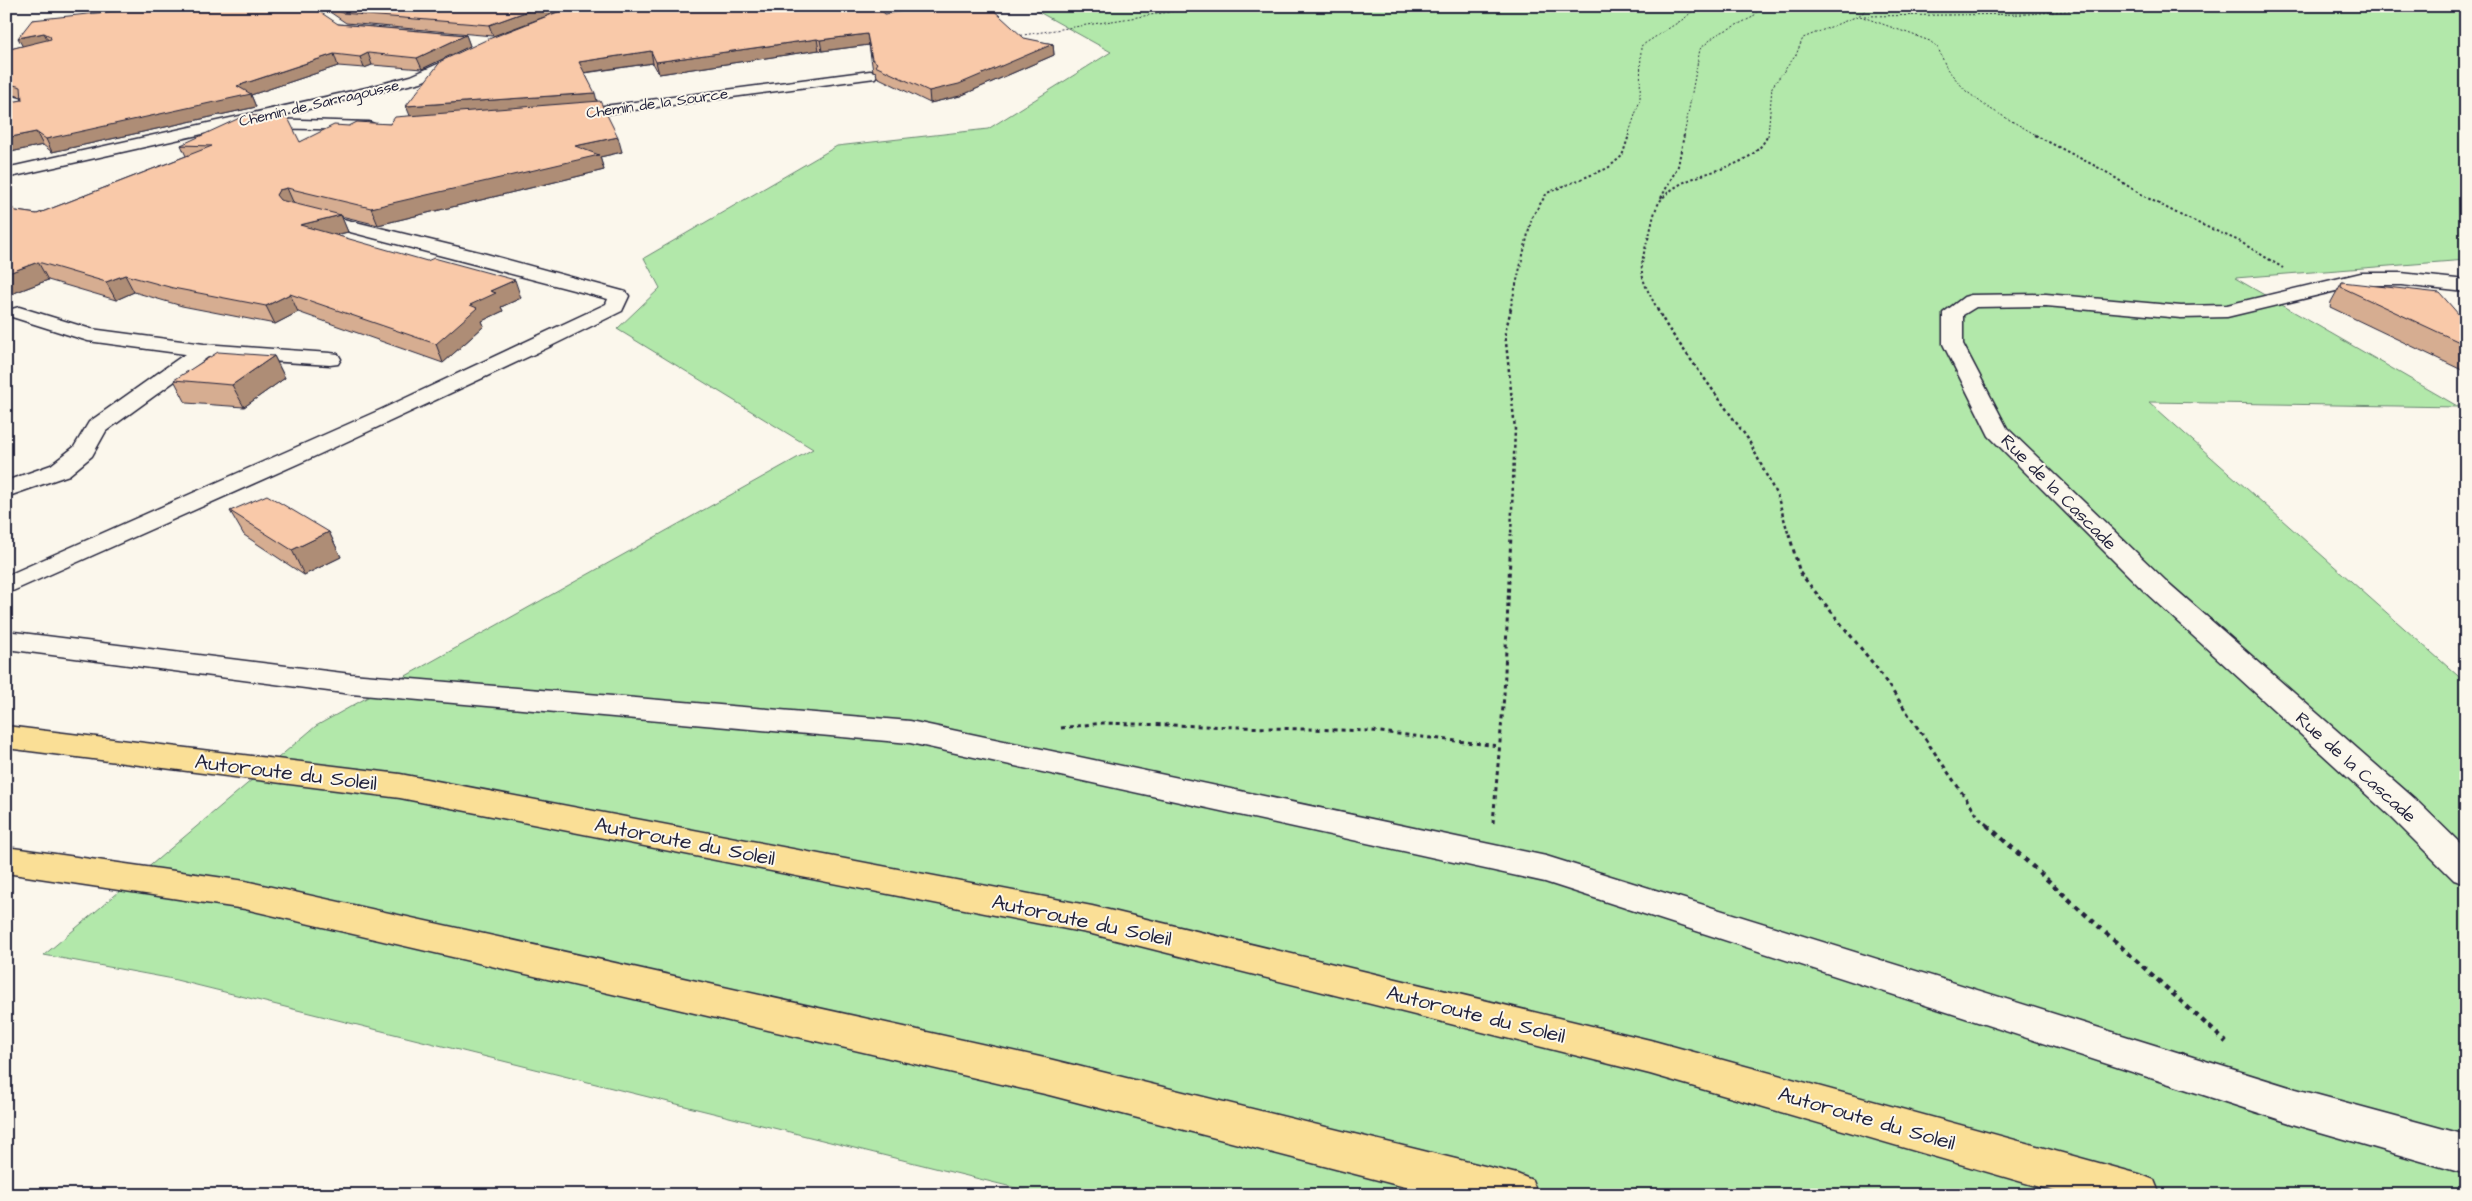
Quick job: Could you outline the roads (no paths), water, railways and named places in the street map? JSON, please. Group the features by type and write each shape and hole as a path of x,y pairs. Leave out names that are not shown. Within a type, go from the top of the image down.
{"highway":[{"name":"Autoroute du Soleil","path":"6,737 400,786 1092,920 1650,1057 2138,1195"},
{"path":"6,860 244,894 1049,1077 1517,1195"}],"street":[{"name":"Chemin de Sarragousse","path":"6,173 163,137 234,123 416,79 484,46"},
{"name":"Chemin de la Source","path":"554,116 870,75"},
{"path":"234,123 352,128 381,127"},
{"path":"6,586 187,503 497,366 615,307 619,296 485,259 368,230 342,226 294,211"},
{"name":"Rue de la Cascade","path":"2466,286 2400,279 2361,279 2218,311 2181,312 2046,300 1971,301 1953,312 1953,344 1997,430 2156,587 2403,808 2466,871"},
{"path":"19,313 88,335 204,350 330,359"},
{"path":"6,490 60,470 84,451 97,426 204,350"},
{"path":"6,640 351,684 910,732 1546,869 2296,1107 2466,1154"}],"lane":[{"path":"6,97 22,102 23,110 6,113"}]}
